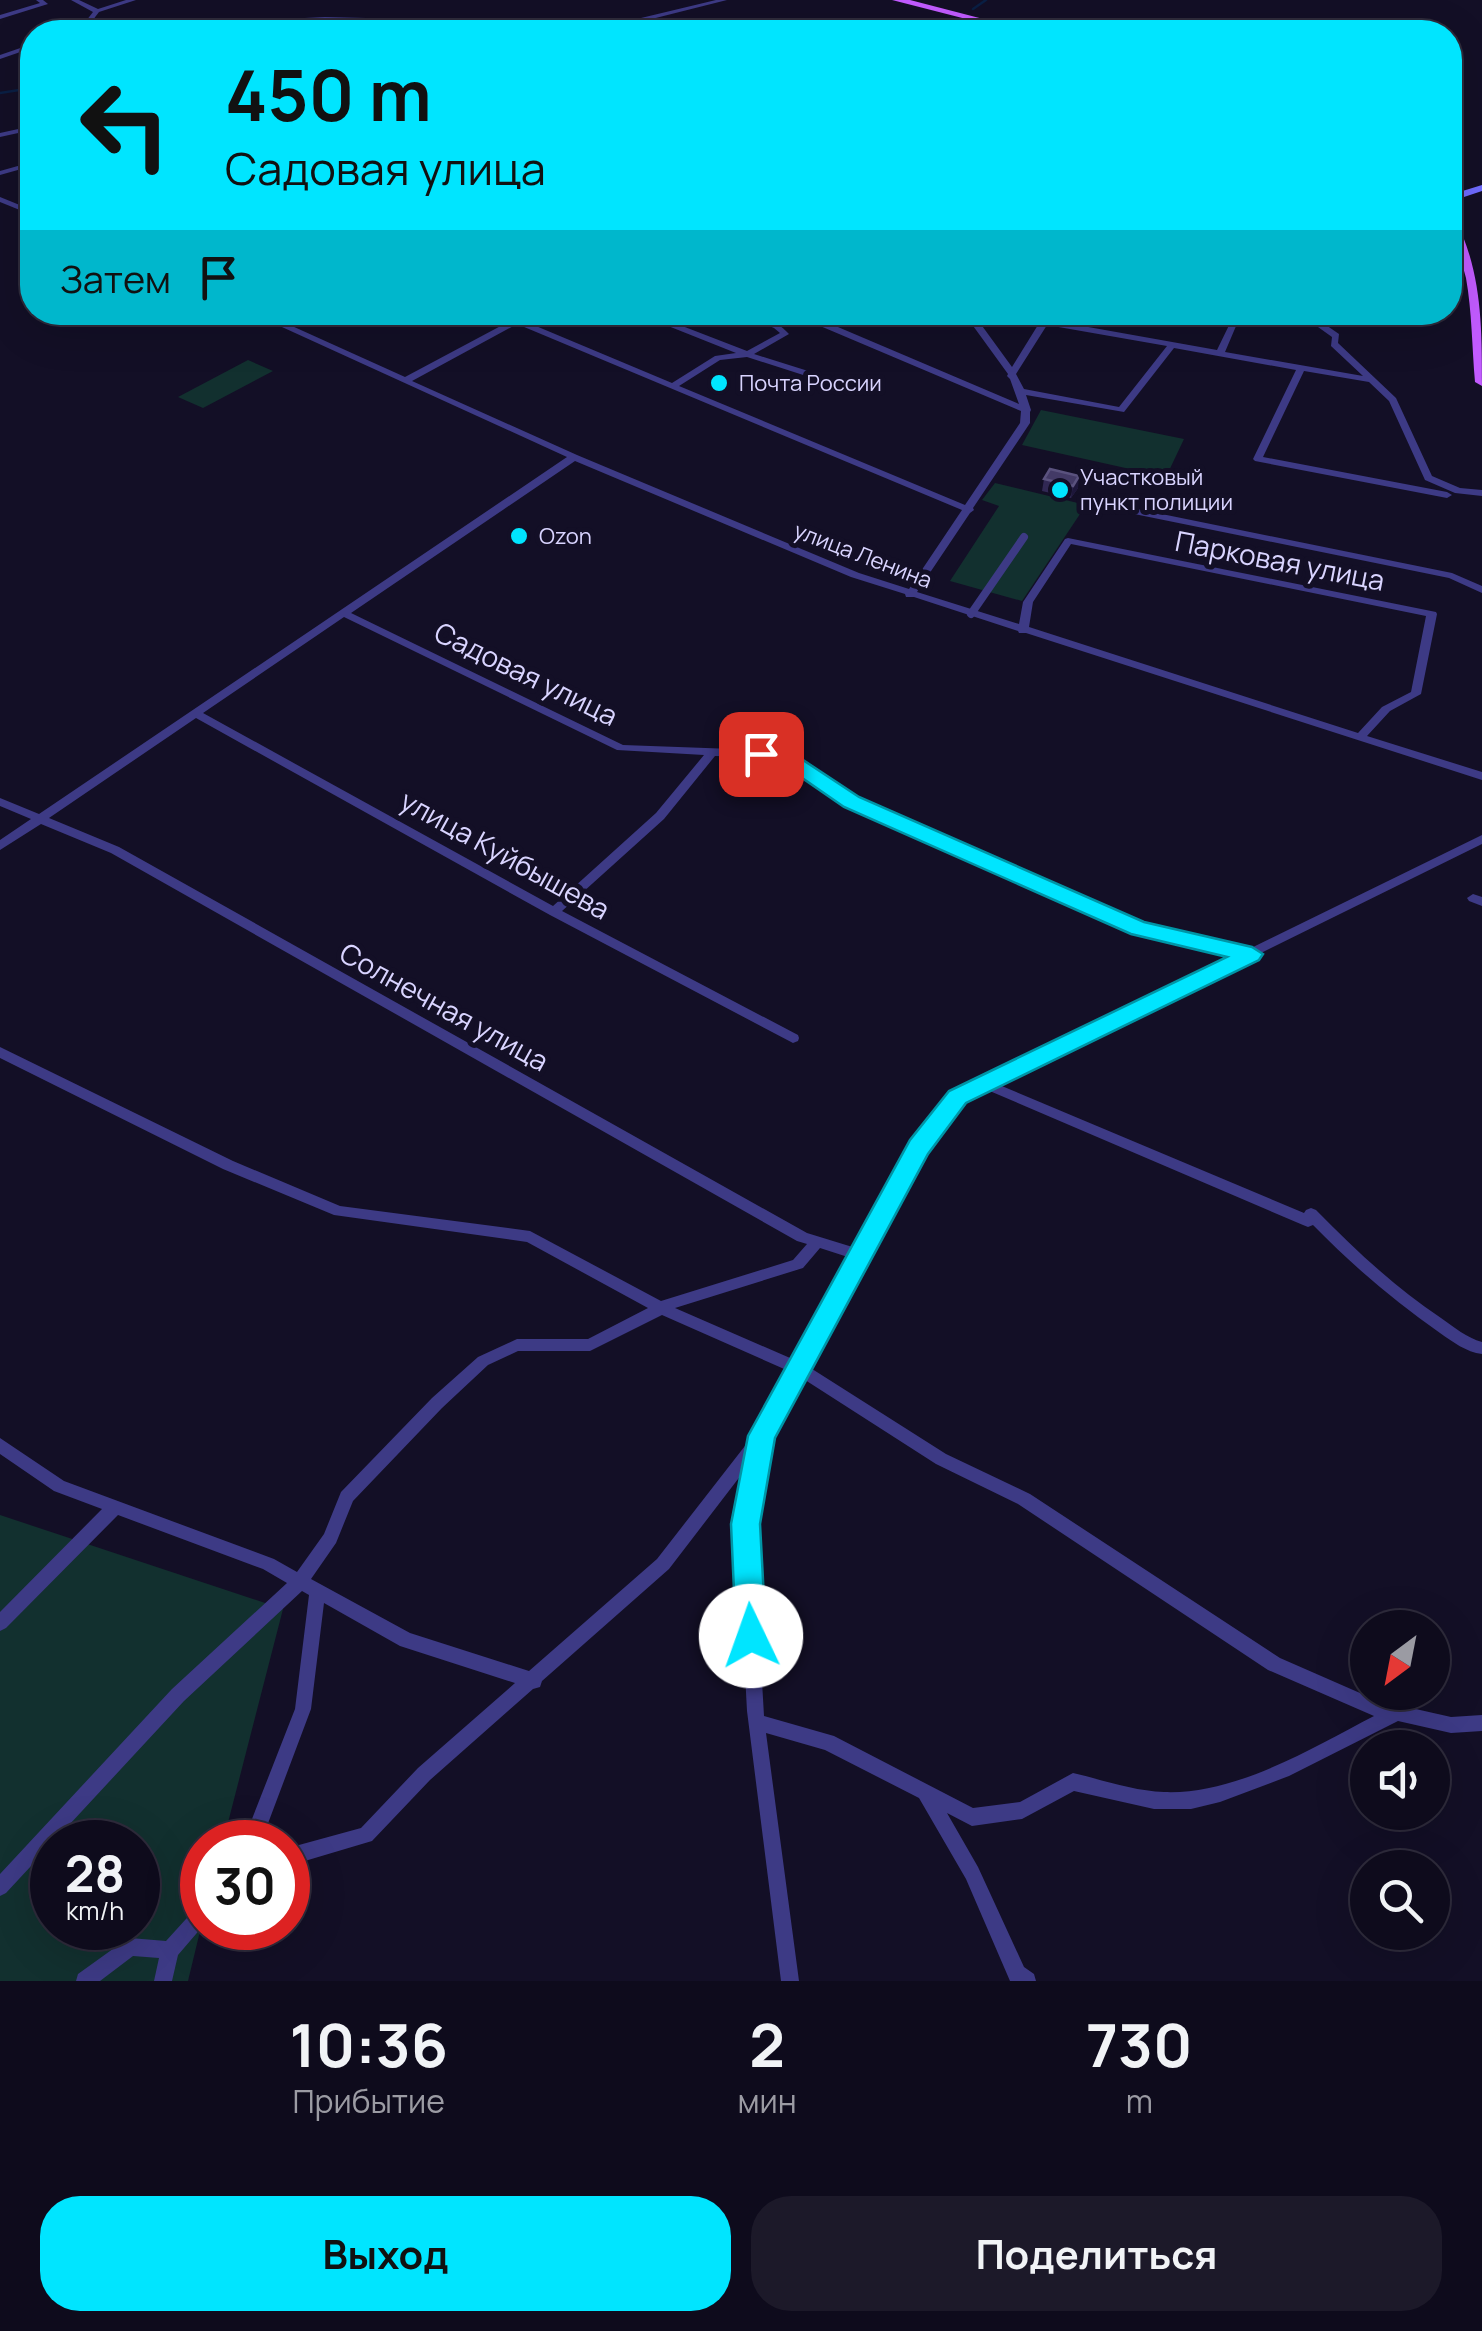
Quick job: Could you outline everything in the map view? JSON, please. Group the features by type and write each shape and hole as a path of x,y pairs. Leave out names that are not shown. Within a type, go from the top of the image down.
{"main road":[{"path":"897,0 979,20"},
{"path":"1462,238 1470,271 1482,382"}],"street":[{"path":"0,17 57,0"},
{"path":"74,0 97,11"},
{"path":"88,20 97,11 133,0"},
{"path":"641,20 724,0"},
{"path":"288,20 398,20"},
{"name":"улица Ленина","path":"282,325 733,526 910,595 1482,776"},
{"path":"405,381 510,325"},
{"path":"527,325 969,510"},
{"path":"671,325 856,389"},
{"path":"673,386 718,358 747,354 785,334 772,325"},
{"path":"826,325 1027,410"},
{"path":"910,595 1026,423 1022,391 976,325"},
{"path":"1011,376 1043,325"},
{"path":"1083,325 1368,380"},
{"path":"1220,353 1234,325"},
{"path":"1323,325 1336,336 1334,344 1393,400 1428,478 1458,490 1482,493"},
{"path":"1022,391 1121,410 1172,345"},
{"path":"1301,368 1258,459 1447,495"},
{"path":"0,846 574,457"},
{"name":"Парковая улица","path":"1088,502 1452,576 1482,590"},
{"path":"970,614 1024,537"},
{"name":"Парковая улица","path":"1023,631 1028,602 1068,541 1432,614 1416,694 1386,709 1360,737"},
{"name":"Садовая улица","path":"344,613 622,748 761,754 796,764 852,802 1138,929 1252,954"},
{"name":"улица Куйбышева","path":"195,713 554,912 793,1038"},
{"path":"554,912 660,816 712,752"},
{"name":"Солнечная улица","path":"0,802 114,850 785,1228 862,1256"},
{"path":"310,1850 366,1835 424,1774 664,1564 762,1436 919,1147 958,1097 1482,839"},
{"path":"0,1052 228,1165 339,1212 530,1237 661,1308 800,1370 941,1460 1024,1500 1145,1583 1274,1664 1375,1708 1450,1726 1482,1722"},
{"path":"986,1084 1310,1217 1414,1310 1474,1347 1482,1348"},
{"path":"0,1887 178,1696 299,1583 330,1538 346,1498 483,1361 516,1345 590,1345 661,1308 798,1264 817,1242"},
{"path":"762,1436 746,1524 757,1722 790,1981"},
{"path":"0,1445 59,1486 268,1564 406,1640 534,1681"},
{"path":"0,1623 113,1509"},
{"path":"261,1820 304,1709 317,1594"},
{"path":"757,1722 828,1742 972,1817 1022,1810 1073,1782 1165,1802 1212,1796 1328,1748 1397,1713"},
{"path":"925,1792 972,1873 1018,1974 1027,1981"},
{"path":"163,1981 170,1950 180,1939"},
{"path":"85,1981 130,1947 170,1950"}],"green space":[{"path":"248,360 273,371 203,408 178,397"},
{"path":"1041,410 1184,439 1166,477 1022,445"},
{"path":"995,483 1086,505 1022,601 950,581 999,506 982,500"},
{"path":"0,1515 283,1609 229,1820 180,1820 180,1950 195,1950 188,1981 0,1981"}],"building":[{"path":"1050,469 1079,476 1073,486 1044,479"}],"waterway":[{"path":"973,9 986,0"},
{"path":"0,93 20,90"}],"place":[{"name":"Почта России","path":"719,383"},
{"name":"Участковый пункт полиции","path":"1060,490"},
{"name":"Ozon","path":"519,536"}],"route":[{"path":"751,1636 746,1524 762,1436 919,1147 958,1097 1252,954 1138,929 852,802 796,764 761,754"}]}
